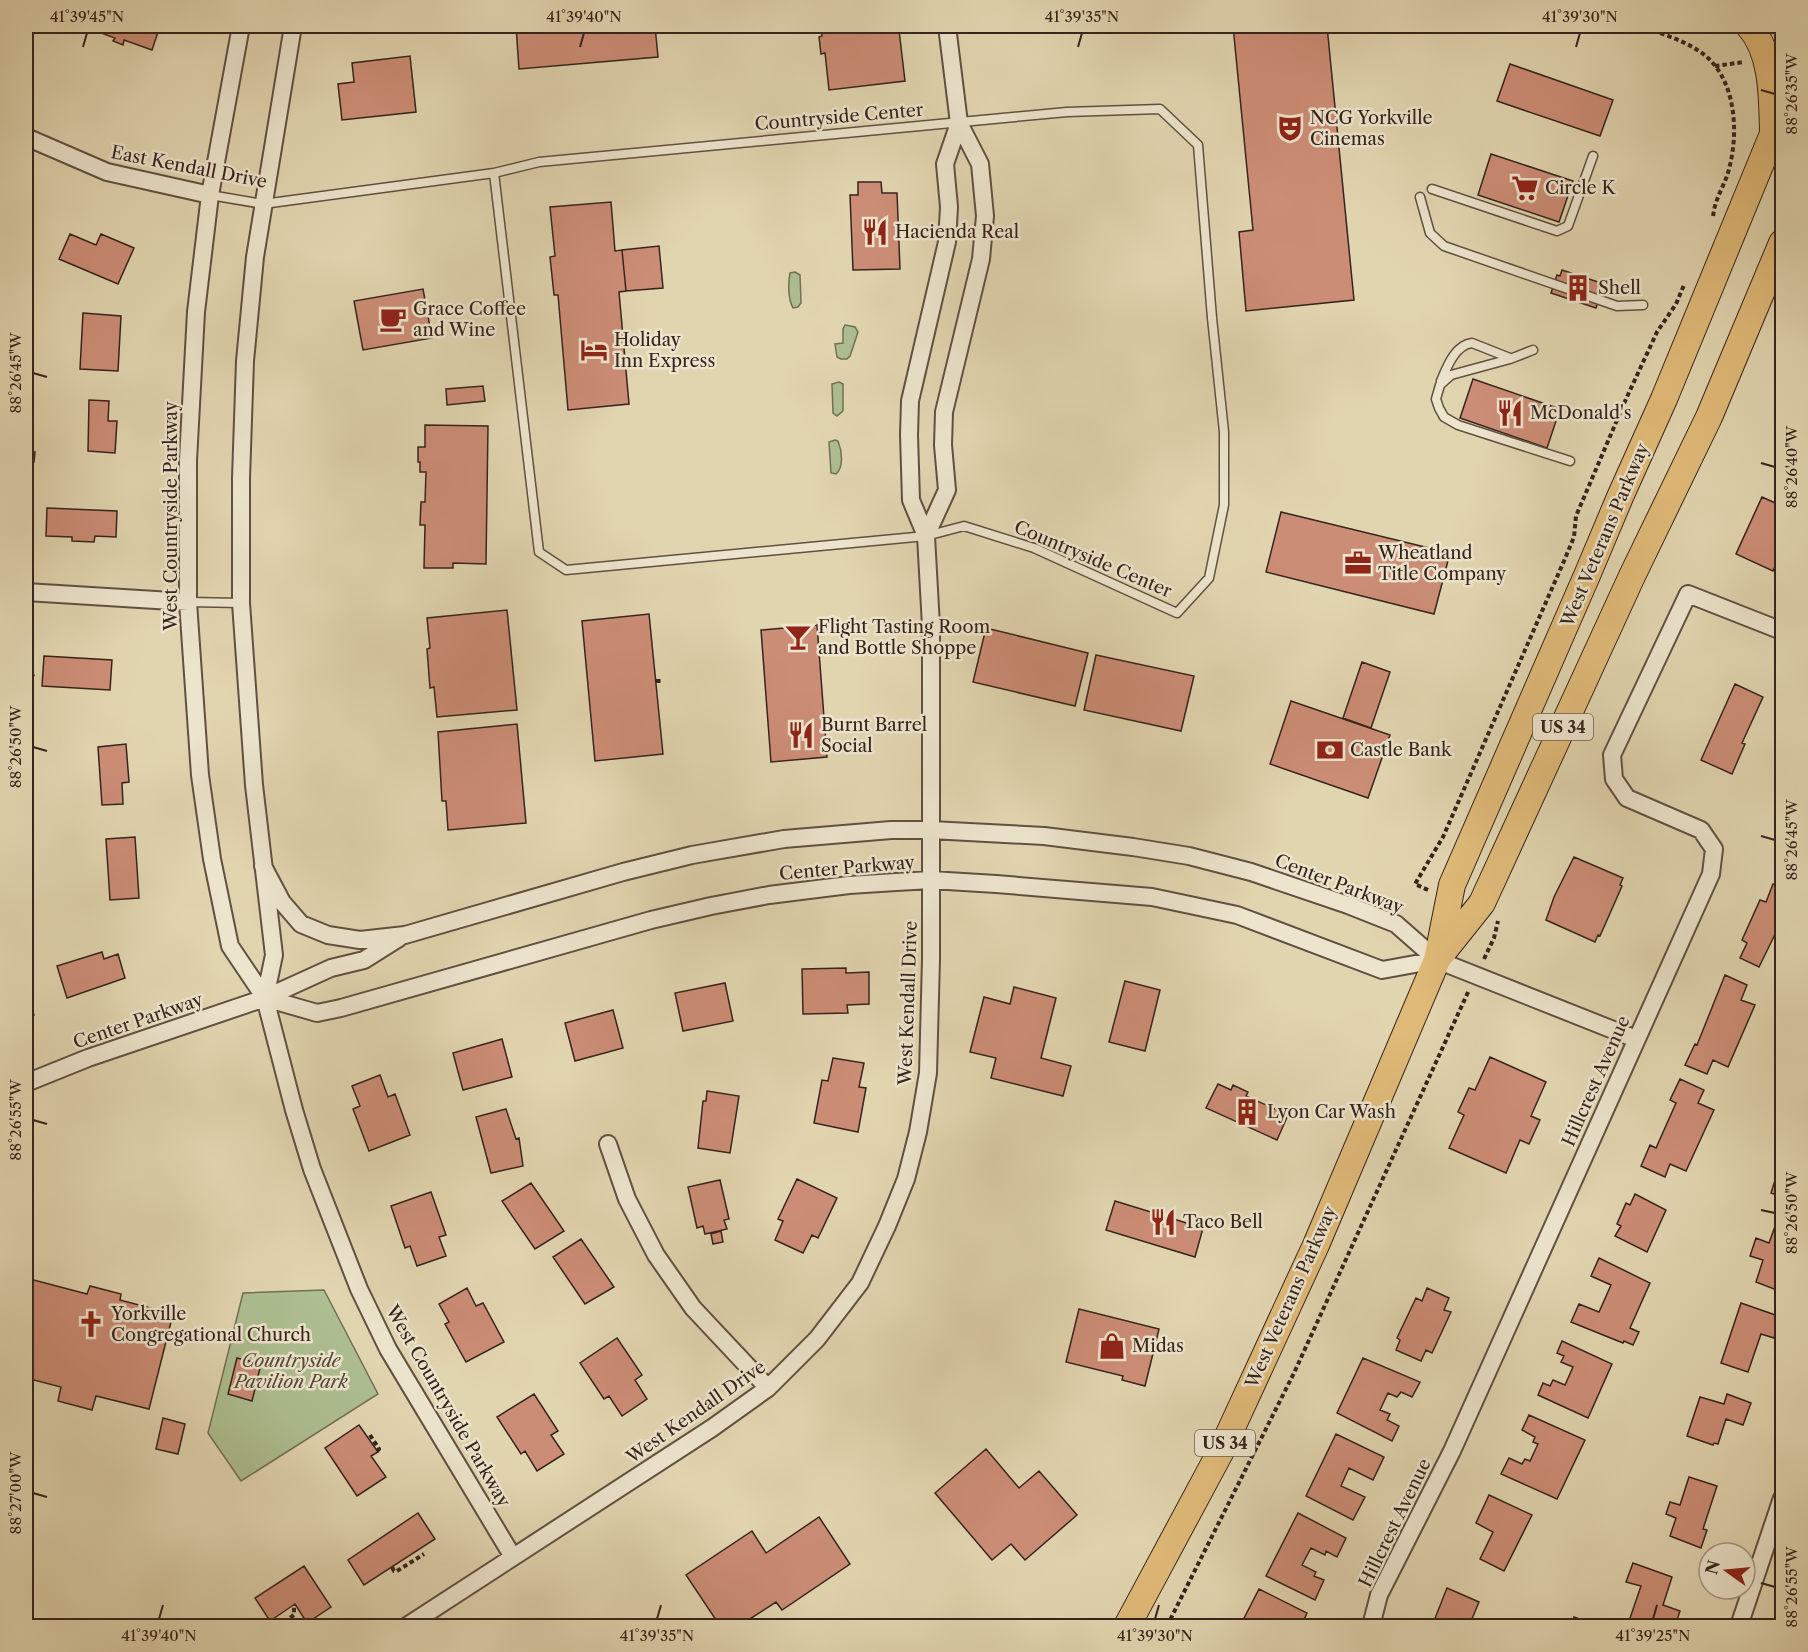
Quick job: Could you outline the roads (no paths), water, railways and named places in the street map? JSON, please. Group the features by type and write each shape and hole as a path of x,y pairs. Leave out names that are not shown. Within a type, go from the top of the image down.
{"main road":[{"path":"1749,26 1765,53 1778,123"},
{"name":"West Veterans Parkway","path":"1127,1626 1222,1449 1316,1245 1437,960 1452,885 1664,399 1778,123"},
{"name":"West Veterans Parkway","path":"1437,960 1482,903 1627,587 1709,417 1782,243"}],"street":[{"name":"West Countryside Parkway","path":"241,26 210,195 196,312 188,460 188,602 200,775 212,859 230,946 265,998 312,1169 359,1288 388,1350 513,1557"},
{"name":"West Countryside Parkway","path":"265,998 274,956 254,785 241,603 241,478 245,362 262,204 293,26"},
{"name":"West Kendall Drive","path":"926,536 947,490 942,445 944,412 981,258 985,216 980,164 958,123 948,26"},
{"name":"West Kendall Drive","path":"407,1626 712,1428 768,1388 818,1340 860,1283 906,1179 918,1132 928,1073 931,880 931,626 926,536 911,500 910,400 947,242 949,207 945,164 958,123"},
{"name":"East Kendall Drive","path":"26,137 107,172 210,195"},
{"path":"26,592 188,602"},
{"name":"Hillcrest Avenue","path":"1371,1626 1379,1595 1452,1450 1711,874 1714,849 1701,830 1627,798 1614,779 1612,755 1688,594 1782,631"},
{"name":"Center Parkway","path":"263,866 282,902 301,924 328,935 360,940 405,935 611,875 692,855 784,839 891,830 978,831 1133,847 1189,856 1282,882 1396,924 1437,960 1636,1039"},
{"name":"Center Parkway","path":"265,998 316,1013 333,1010 651,920 711,906 769,895 849,885 931,880 1152,897 1236,915 1382,970 1437,960"},
{"name":"Center Parkway","path":"26,1083 88,1058 265,998 331,968 364,960 405,935"},
{"path":"608,1144 627,1199 656,1255 693,1308 768,1388"},
{"path":"1739,1626 1782,1498"}],"lane":[{"name":"Countryside Center","path":"1160,109 1198,145 1224,432 1224,504 1209,578 1176,613 1034,548 964,526 926,536 566,570 539,552 494,173 539,162 958,123 1067,112 1160,109"},
{"path":"1432,189 1557,231 1568,226 1593,156"},
{"name":"East Kendall Drive","path":"210,195 262,204 494,173"},
{"path":"1420,197 1430,233 1444,246 1617,306 1643,305"},
{"path":"1510,359 1472,344 1461,347 1449,363 1436,399 1444,417 1458,425 1570,461"},
{"path":"1440,386 1451,375 1510,359 1533,350"},
{"path":"188,602 241,603"}],"place":[{"name":"NCG Yorkville Cinemas","path":"1290,128"},
{"name":"Circle K","path":"1525,188"},
{"name":"Hacienda Real","path":"875,232"},
{"name":"Shell","path":"1578,288"},
{"name":"Grace Coffee and Wine","path":"393,319"},
{"name":"Holiday Inn Express","path":"594,350"},
{"name":"McDonald's","path":"1510,413"},
{"name":"Wheatland Title Company","path":"1358,563"},
{"name":"Flight Tasting Room and Bottle Shoppe","path":"798,637"},
{"name":"Burnt Barrel Social","path":"801,735"},
{"name":"Castle Bank","path":"1330,750"},
{"name":"Lyon Car Wash","path":"1247,1112"},
{"name":"Taco Bell","path":"1163,1222"},
{"name":"Yorkville Congregational Church","path":"91,1324"},
{"name":"Midas","path":"1112,1346"}],"park label":[{"name":"Countryside Pavilion Park","path":"291,1371"}]}
